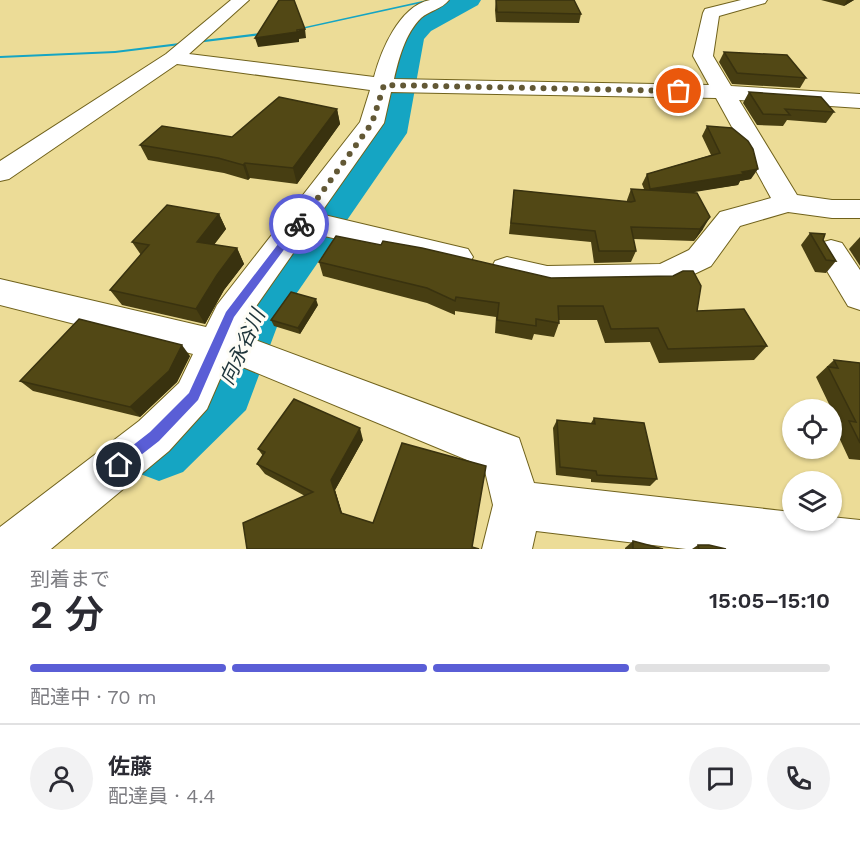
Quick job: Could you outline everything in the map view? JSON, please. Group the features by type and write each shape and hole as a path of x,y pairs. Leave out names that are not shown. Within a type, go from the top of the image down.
{"street":[{"path":"0,173 173,58 241,0"},
{"path":"12,549 154,436 193,396 233,349 230,315 372,123 384,85 390,54 405,28 416,14 441,0"},
{"path":"759,0 711,13 703,56 788,203"},
{"path":"173,58 384,85 723,92 860,101"},
{"path":"301,220 547,278 665,276 700,258 730,219 788,203 832,209 860,209"},
{"path":"831,251 860,297"},
{"path":"0,292 233,349 503,453 512,527 860,545"}],"building":[{"path":"279,0 294,0 305,29 255,38"},
{"path":"496,0 574,0 581,14 497,12"},
{"path":"724,52 787,55 806,78 737,73"},
{"path":"749,92 821,97 834,112 785,109 790,115 763,114"},
{"path":"279,97 337,109 293,168 245,163 243,165 218,158 140,145 162,126 232,137"},
{"path":"707,126 732,128 748,141 753,149 758,169 742,172 744,174 650,189 647,174 720,153"},
{"path":"631,189 697,193 710,217 700,229 631,227 636,251 599,251 595,231 511,223 514,190 631,202 635,201"},
{"path":"167,205 219,214 197,242 237,248 196,309 110,290 149,245 132,242"},
{"path":"810,233 825,234 823,240 836,261 826,260"},
{"path":"336,236 381,245 383,241 422,248 551,278 673,276 683,271 693,271 701,286 697,311 744,309 767,346 668,349 658,328 611,329 603,306 558,306 559,323 536,319 536,326 497,320 499,303 456,297 455,301 427,288 319,262"},
{"path":"291,292 316,299 298,328 271,320"},
{"path":"79,319 182,345 169,371 130,407 20,381"},
{"path":"834,360 860,363 860,443 849,421 856,422 828,367 838,368"},
{"path":"294,399 360,428 331,480 341,513 373,523 402,443 486,466 472,547 479,549 247,549 243,523 313,492 257,464 265,452 258,449"},
{"path":"594,418 644,423 657,479 597,475 596,471 560,467 557,420 595,424"},
{"path":"633,541 663,549 633,549"},
{"path":"698,545 709,545 726,549 699,549"}],"waterway":[{"path":"293,30 433,0"},
{"name":"向永谷川","path":"159,448 224,390 257,309 388,133 410,37 421,25 469,0"},
{"name":"向永谷川","path":"452,1 462,3"},
{"path":"0,57 115,52 268,33"}],"way so far":[{"path":"299,224 372,123 384,85 679,91"}],"route":[{"path":"119,465 154,436 193,396 230,315 299,224"}]}
